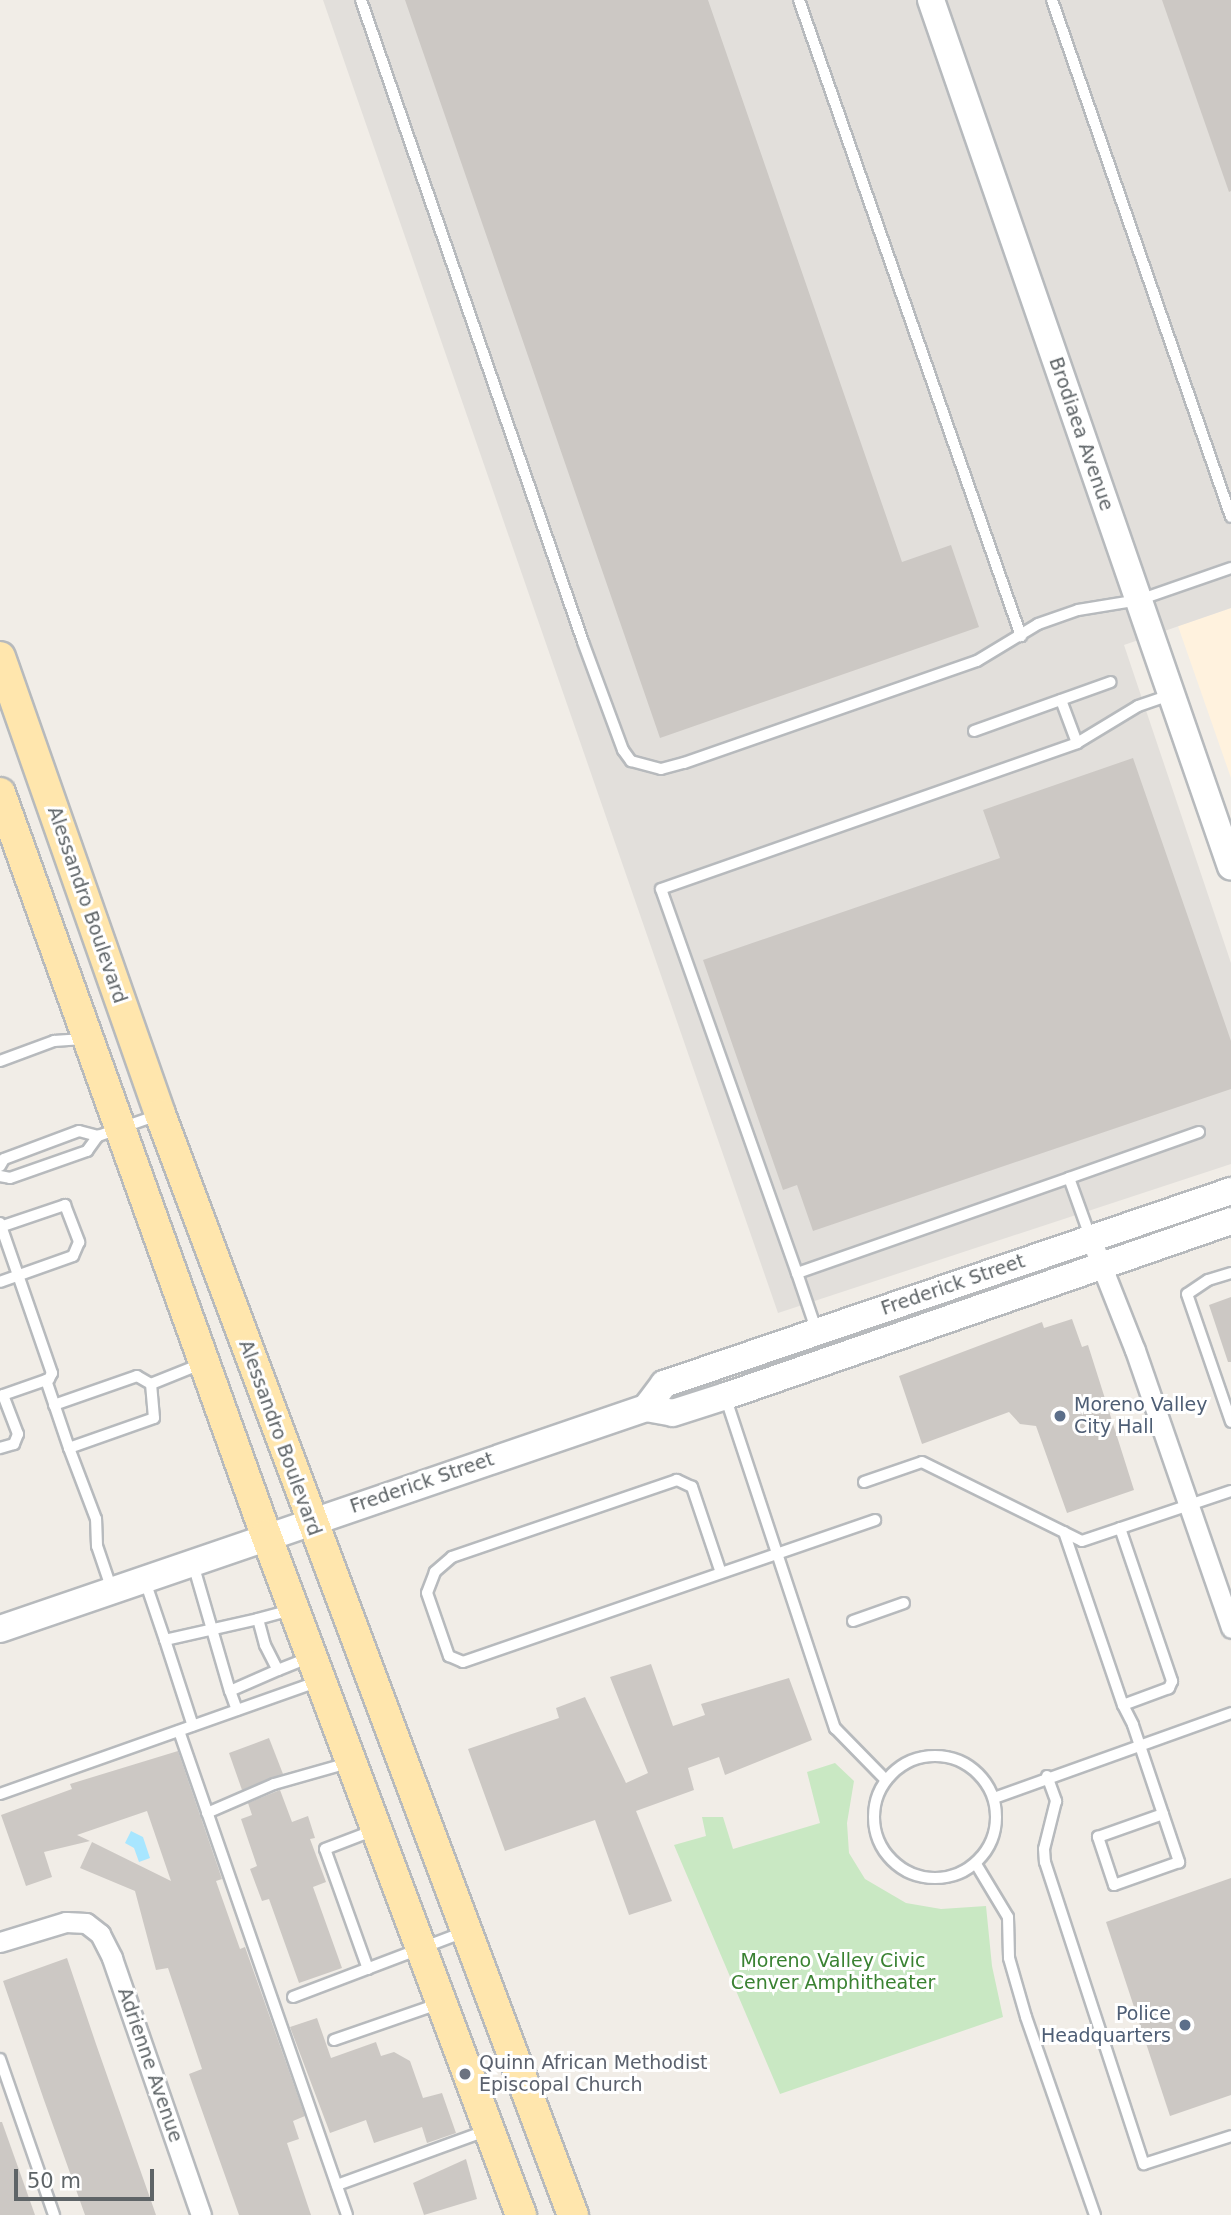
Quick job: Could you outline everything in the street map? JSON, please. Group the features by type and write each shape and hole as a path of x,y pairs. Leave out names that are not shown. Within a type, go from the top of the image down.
{"main road":[{"name":"Brodiaea Avenue","path":"931,0 1231,867"},
{"name":"Alessandro Boulevard","path":"0,657 160,1114 573,2215"},
{"path":"0,793 87,1039 108,1132 204,1363 521,2215"},
{"name":"Frederick Street","path":"646,1408 664,1384 1231,1191"},
{"name":"Frederick Street","path":"0,1629 266,1535 646,1408 673,1413 726,1396 1231,1221"},
{"path":"726,1396 736,1377 877,1326 892,1315 897,1305"}],"street":[{"path":"1091,1239 1231,1628"},
{"name":"Adrienne Avenue","path":"0,1942 56,1924 86,1923 100,1934 113,1958 201,2215"}],"lane":[{"path":"361,0 583,642 622,750 631,761 661,769 684,763 977,660 1038,624 1079,610 1139,600 1231,568"},
{"path":"799,0 1021,636"},
{"path":"1052,0 1231,517"},
{"path":"974,731 1111,682"},
{"path":"817,1332 661,889 1077,743 1138,706 1171,694"},
{"path":"1061,700 1077,743"},
{"path":"0,1061 54,1041 87,1039"},
{"path":"0,1166 4,1159 79,1131 108,1132 160,1114"},
{"path":"0,1176 10,1178 87,1151 108,1132"},
{"path":"797,1273 1199,1132"},
{"path":"1069,1178 1091,1239"},
{"path":"0,1282 18,1275 72,1256 79,1242 68,1208 61,1206 0,1226 18,1275 52,1373 46,1380 3,1395 18,1434 14,1444 0,1448"},
{"path":"1231,1273 1187,1294 1231,1422"},
{"path":"151,1384 204,1363"},
{"path":"54,1405 137,1376 151,1384"},
{"path":"46,1380 96,1519 97,1546 113,1590"},
{"path":"69,1448 153,1418 151,1384"},
{"path":"726,1396 774,1552 835,1728 886,1780"},
{"path":"864,1482 922,1462 1082,1541 1231,1491"},
{"path":"720,1570 692,1487 677,1480 452,1557 435,1572 427,1593 449,1656 463,1662 720,1570 875,1520"},
{"path":"1120,1528 1172,1681 1169,1688 1123,1705"},
{"path":"1065,1532 1123,1705 1140,1745 1163,1814 1179,1863 1114,1885 1098,1837 1163,1814"},
{"path":"192,1561 237,1710"},
{"path":"144,1578 193,1726"},
{"path":"853,1621 904,1603"},
{"path":"165,1640 294,1609"},
{"path":"258,1619 278,1670"},
{"path":"230,1691 278,1670 316,1668"},
{"path":"0,1794 237,1710 316,1668"},
{"path":"994,1798 1048,1776 1231,1713"},
{"path":"179,1731 347,2215"},
{"path":"939,1755 962,1762 982,1776 994,1798 997,1821 991,1845 976,1864 956,1876 932,1880 908,1873 889,1858 877,1838 874,1814 886,1780 915,1759 939,1755"},
{"path":"208,1813 274,1784 352,1762"},
{"path":"1048,1776 1056,1801 1044,1849 1045,1862 1144,2164 1231,2136"},
{"path":"368,1969 325,1849 377,1829"},
{"path":"976,1864 1008,1917 1009,1958 1026,2017 1095,2215"},
{"path":"293,1997 368,1969 421,1945 468,1930"},
{"path":"334,2040 442,2003"},
{"path":"0,2059 54,2215"},
{"path":"337,2185 489,2130"}],"shaded area":[{"path":"323,0 1231,0 1231,608 1124,645 1231,963 1231,1164 778,1313"},
{"path":"1231,608 1231,778 1178,626"}],"green space":[{"name":"Moreno Valley Civic Cenver Amphitheater","path":"835,1763 854,1781 847,1823 849,1853 865,1879 906,1903 941,1909 986,1906 992,1966 1003,2017 780,2094 674,1845 706,1836 702,1817 723,1817 733,1849 820,1823 807,1772"}],"water":[{"path":"131,1831 143,1837 150,1858 139,1862 134,1848 125,1843"}],"building":[{"path":"405,0 708,0 902,562 951,545 979,627 660,738"},
{"path":"1162,0 1231,0 1229,192"},
{"path":"1133,758 1231,1041 1231,1089 813,1231 797,1185 783,1190 703,960 1000,858 983,810"},
{"path":"1231,1297 1231,1362 1228,1362 1209,1305"},
{"name":"Moreno Valley City Hall","path":"1072,1319 1082,1347 1088,1345 1134,1490 1067,1513 1036,1426 1020,1424 1009,1412 922,1444 899,1376 1042,1322 1044,1328"},
{"path":"651,1664 673,1726 705,1715 701,1704 789,1678 812,1740 725,1775 719,1757 688,1768 694,1790 636,1811 672,1901 629,1915 595,1820 505,1851 468,1749 559,1718 556,1708 585,1697 626,1783 648,1773 610,1677"},
{"path":"269,1738 283,1774 242,1790 229,1753"},
{"path":"178,1751 222,1879 216,1881 240,1949 245,1947 305,2116 293,2121 299,2139 287,2143 311,2215 239,2215 189,2074 202,2069 168,1968 156,1970 135,1891 80,1868 92,1842 171,1881 147,1811 77,1835 90,1841 44,1852 52,1877 26,1886 1,1815 72,1789 70,1784"},
{"path":"280,1790 292,1822 308,1816 315,1838 310,1839 326,1882 313,1887 342,1968 299,1983 269,1899 262,1901 250,1869 257,1866 241,1819 252,1815 248,1803"},
{"name":"Police Headquarters","path":"1231,1878 1231,2095 1170,2116 1106,1922"},
{"path":"67,1958 156,2215 85,2215 44,2100 3,1981"},
{"path":"317,2018 331,2058 376,2042 381,2056 394,2052 410,2061 423,2098 442,2093 456,2133 427,2143 422,2127 374,2143 366,2120 330,2133 290,2027"},
{"path":"2,2122 35,2215 0,2215"},
{"path":"466,2159 477,2199 424,2215 413,2183"}],"place":[{"name":"Moreno Valley City Hall","path":"1060,1416"},
{"name":"Police Headquarters","path":"1185,2025"},
{"name":"Quinn African Methodist Episcopal Church","path":"465,2074"}]}
